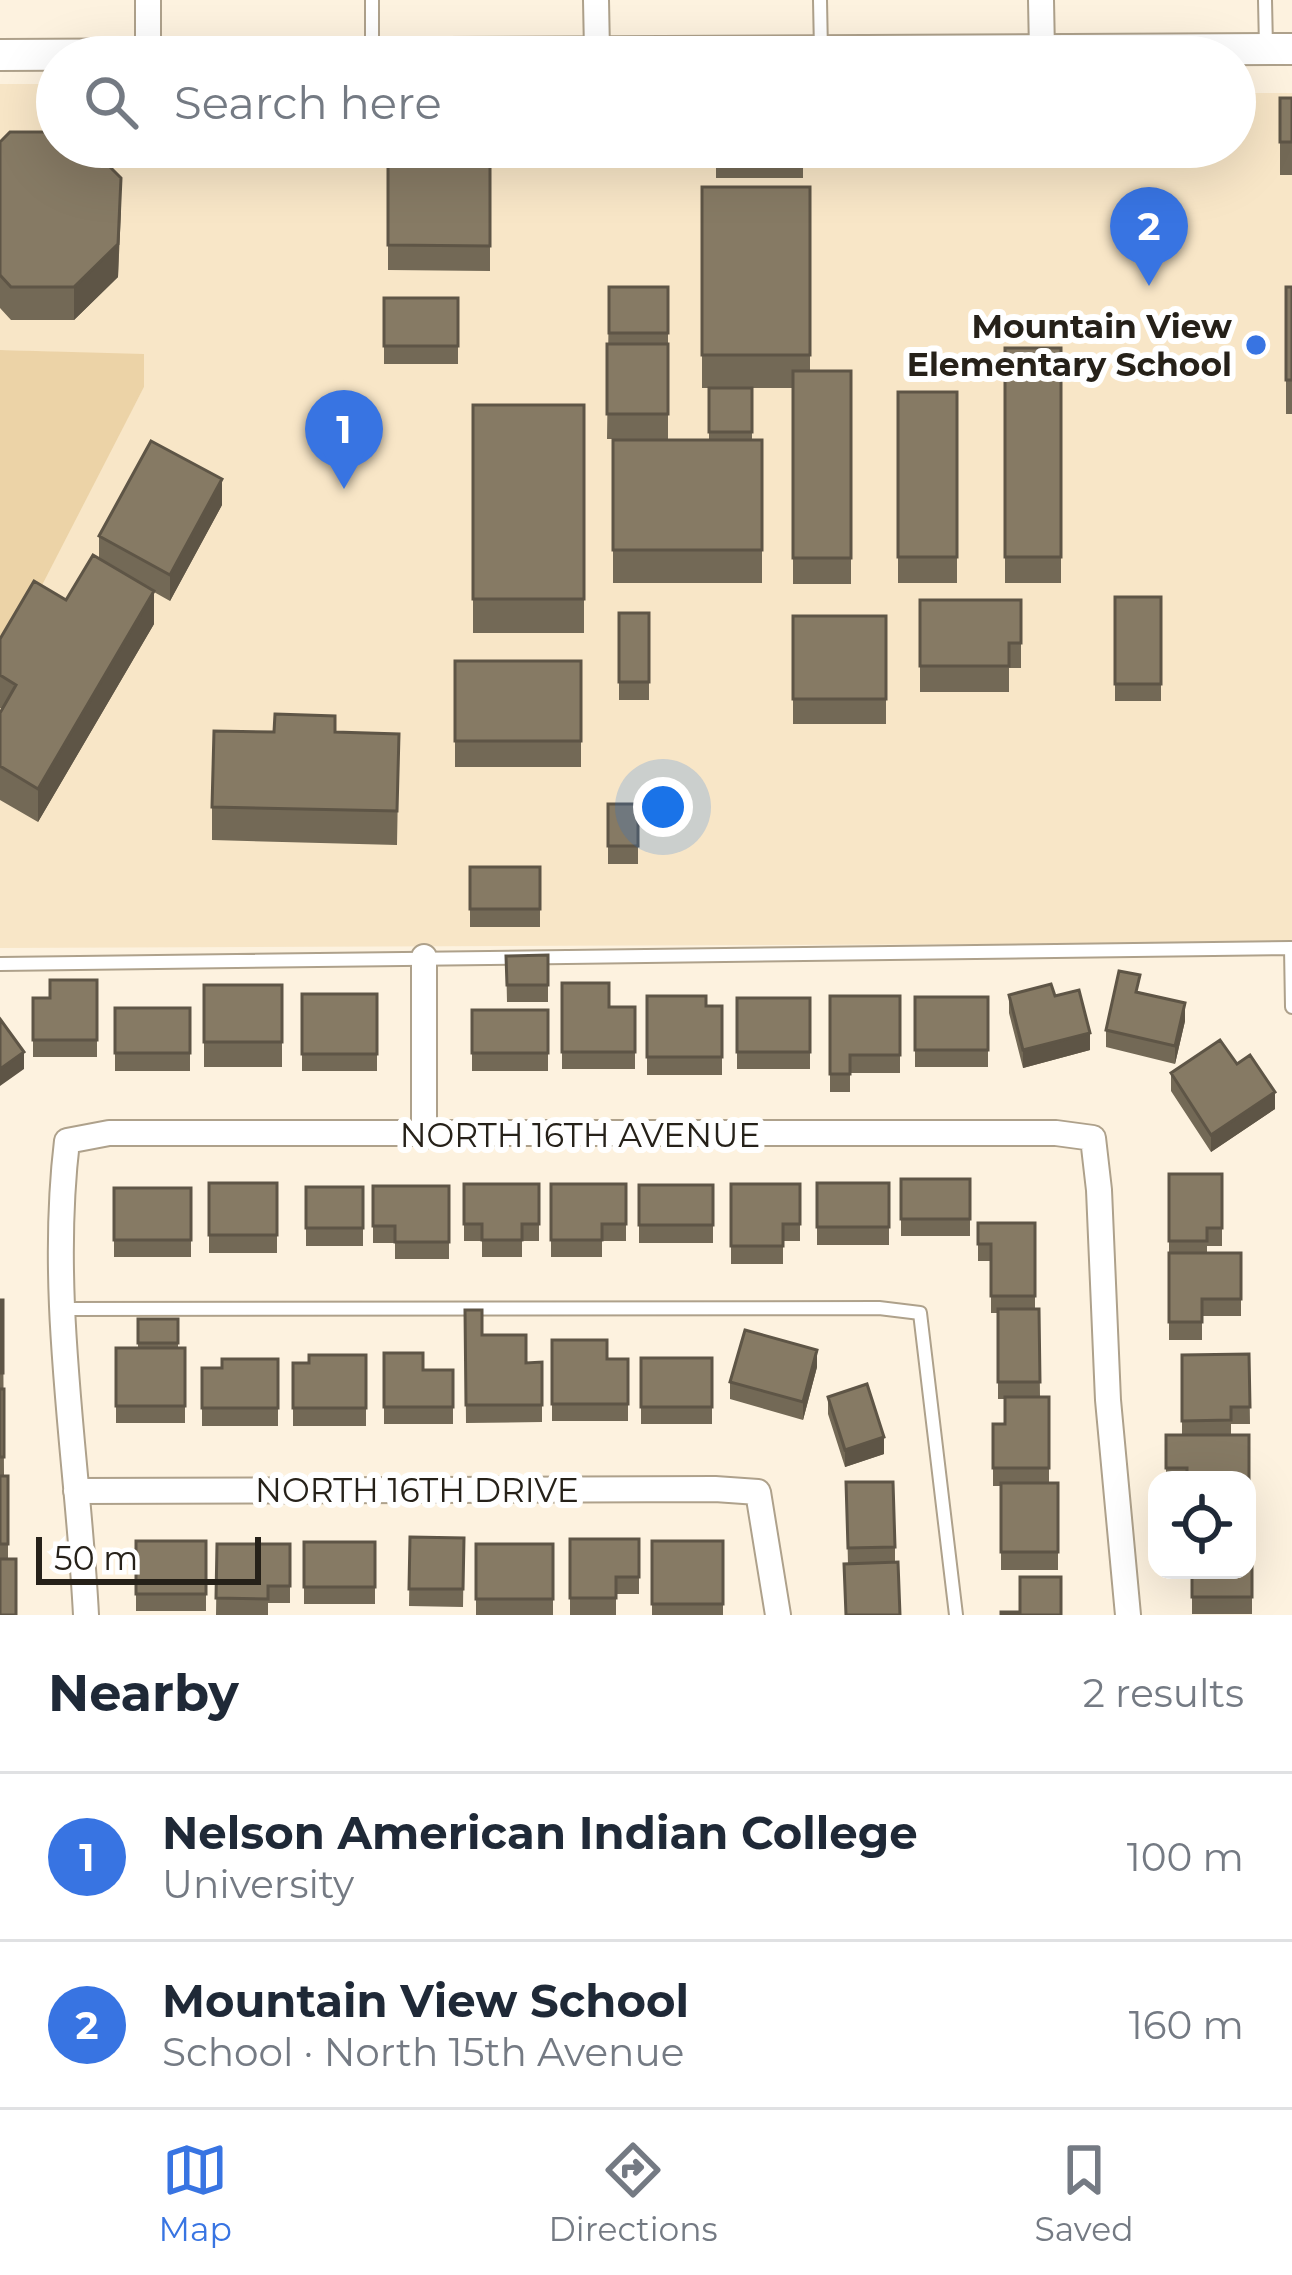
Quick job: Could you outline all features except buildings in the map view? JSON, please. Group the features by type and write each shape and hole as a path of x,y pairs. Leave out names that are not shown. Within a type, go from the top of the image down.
{"street":[{"path":"148,0 148,36"},
{"path":"596,0 597,36"},
{"path":"1041,0 1042,36"},
{"path":"0,55 36,55"},
{"path":"424,957 424,1136"},
{"name":"NORTH 16TH AVENUE","path":"63,1309 67,1142 109,1133 1056,1132 1093,1138 1108,1400 1128,1615"},
{"path":"63,1309 86,1615"},
{"name":"NORTH 16TH DRIVE","path":"76,1491 758,1492 778,1615"}],"lane":[{"path":"372,0 372,36"},
{"path":"820,0 820,36"},
{"path":"1265,0 1279,49"},
{"path":"0,964 1291,948 1292,1006"},
{"path":"63,1309 879,1308 920,1313 956,1615"}],"shaded area":[{"path":"0,84 36,84 36,168 1256,168 1256,93 1292,93 1292,943 0,948 0,656 144,387 144,355 0,350"},
{"path":"0,350 144,354 144,387 39,591 0,656"}],"place":[{"name":"Mountain View School","path":"1149,286"},
{"name":"Mountain View Elementary School","path":"1256,345"},
{"name":"Nelson American Indian College","path":"344,489"}]}
